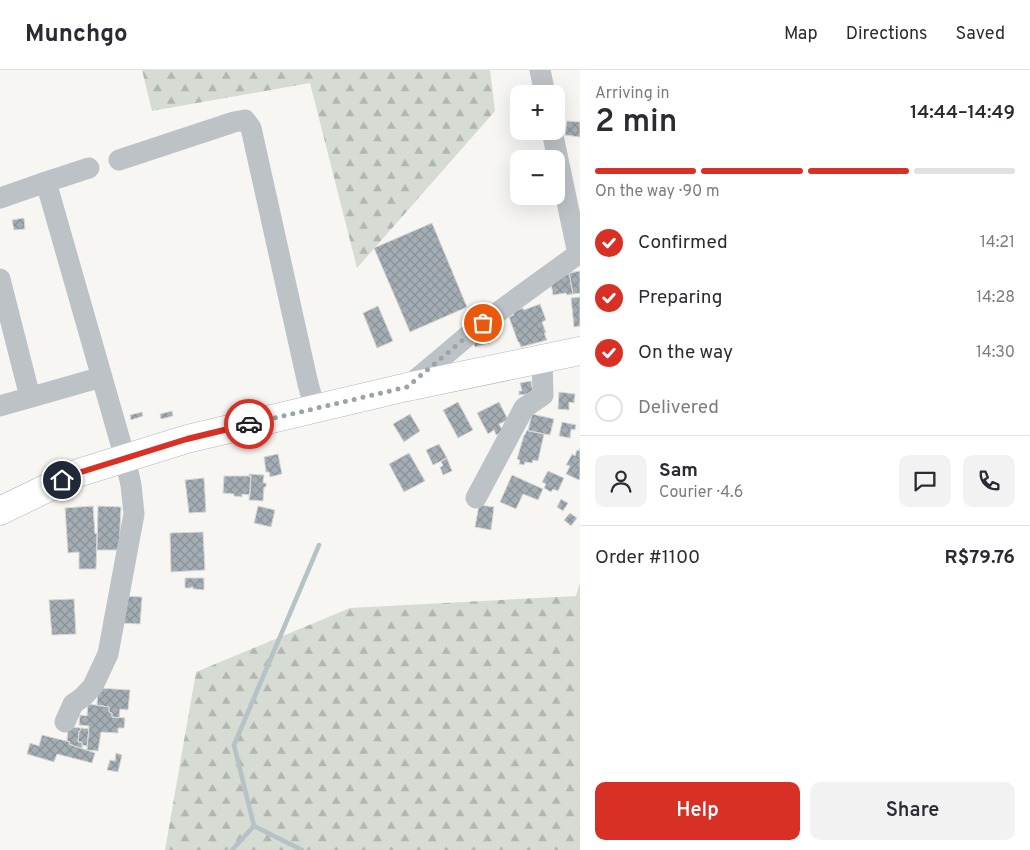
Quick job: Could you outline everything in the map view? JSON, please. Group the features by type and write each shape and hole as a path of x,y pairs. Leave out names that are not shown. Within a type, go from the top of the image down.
{"main road":[{"path":"0,511 78,473 187,439 407,387 580,351"}],"street":[{"path":"540,70 542,85"},
{"path":"119,160 234,122 244,120 251,128 314,408"},
{"path":"407,387 483,323 578,254 554,140"},
{"path":"0,198 89,168"},
{"path":"46,182 132,484 134,514 108,654 93,686 73,704 64,722"},
{"path":"0,280 30,397"},
{"path":"476,498 524,408 544,395 542,358"},
{"path":"0,406 102,377"}],"green space":[{"path":"142,70 490,70 495,111 357,268 310,83 152,111"},
{"path":"580,582 580,850 165,850 196,672 350,608 576,596"}],"building":[{"path":"567,121 580,122 580,137 565,135"},
{"path":"24,218 25,229 14,230 12,220"},
{"path":"432,223 467,307 410,332 374,248"},
{"path":"572,271 572,273 569,273 573,294 553,295 551,283"},
{"path":"580,271 580,293 573,294 569,273"},
{"path":"580,297 580,326 574,327 571,298"},
{"path":"540,304 546,320 542,322 547,340 521,347 509,317 514,315 513,312"},
{"path":"378,306 393,341 377,348 363,313"},
{"path":"489,332 491,335 487,337 489,343 475,347 472,338"},
{"path":"531,381 533,393 519,395 519,391 522,391 520,383"},
{"path":"559,392 575,394 574,403 569,402 569,410 558,409"},
{"path":"458,402 473,430 458,438 443,410"},
{"path":"499,402 508,420 499,424 503,431 496,435 494,430 488,434 477,413"},
{"path":"172,411 173,416 161,419 160,414"},
{"path":"142,412 143,416 131,420 130,415"},
{"path":"410,414 420,431 404,442 393,424"},
{"path":"532,414 554,419 550,435 528,431"},
{"path":"562,422 576,425 575,430 571,429 570,438 559,436"},
{"path":"527,430 544,434 538,461 533,460 532,463 525,462 524,465 519,464 520,460 517,459"},
{"path":"439,444 447,458 433,465 426,450"},
{"path":"580,448 579,480 566,474 570,466 566,465 572,454 575,456"},
{"path":"409,453 425,481 404,492 389,464"},
{"path":"278,454 282,474 270,477 269,472 266,472 264,457"},
{"path":"447,458 452,471 443,475 440,467 443,466 441,461"},
{"path":"548,471 564,478 558,491 553,489 551,492 544,488 546,484 542,482"},
{"path":"249,474 264,475 263,483 266,483 266,487 264,487 263,501 249,500 251,476"},
{"path":"512,475 543,489 538,500 523,494 516,509 500,502"},
{"path":"224,476 251,476 250,495 242,494 242,497 223,493"},
{"path":"204,478 206,512 189,513 185,480"},
{"path":"561,499 568,503 563,511 557,507"},
{"path":"479,505 494,507 491,530 475,527"},
{"path":"93,506 95,534 97,533 96,569 79,569 79,552 68,553 65,508"},
{"path":"98,506 121,507 119,550 97,550"},
{"path":"258,506 275,510 271,527 254,523"},
{"path":"570,513 577,518 571,526 564,520"},
{"path":"203,532 205,570 171,572 170,533"},
{"path":"185,578 204,578 204,590 193,589 193,587 185,588"},
{"path":"124,596 142,597 140,624 122,623"},
{"path":"74,599 76,634 52,635 49,600"},
{"path":"98,688 130,690 128,710 120,709 119,718 112,717 109,707 97,705"},
{"path":"88,704 109,707 112,717 125,718 124,728 118,728 118,733 101,732 98,751 87,750 89,726 79,725 80,715 87,716"},
{"path":"68,727 81,728 78,742 82,742 82,749 69,744 70,742 67,741"},
{"path":"81,728 89,729 87,746 82,745 82,742 78,742"},
{"path":"42,735 70,742 69,744 95,753 92,763 57,754 54,762 27,754 30,743 39,746"},
{"path":"116,753 122,755 118,772 107,770 110,760 115,761"}],"waterway":[{"path":"302,850 254,826 234,745 319,545"},
{"path":"232,850 254,826"}],"way so far":[{"path":"249,424 407,387 483,323"}],"route":[{"path":"62,480 78,473 187,439 249,424"}]}
